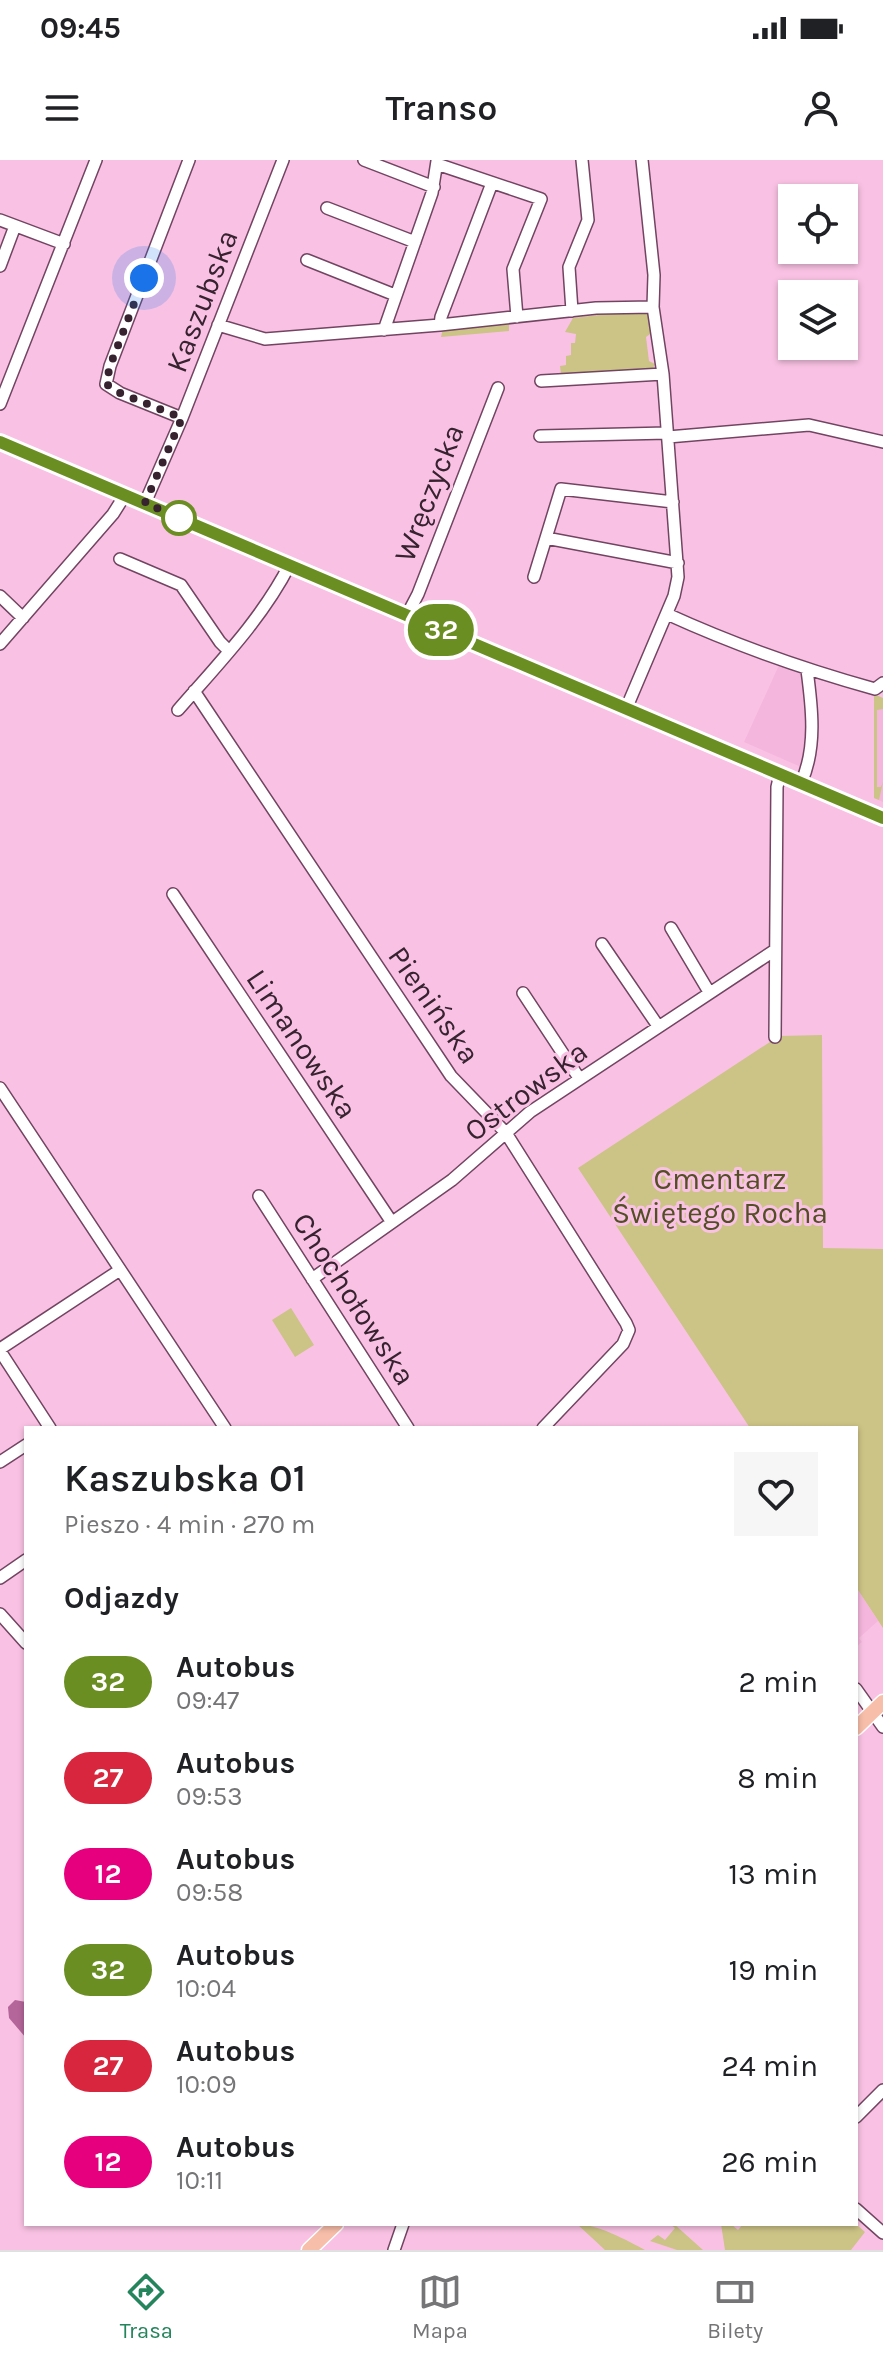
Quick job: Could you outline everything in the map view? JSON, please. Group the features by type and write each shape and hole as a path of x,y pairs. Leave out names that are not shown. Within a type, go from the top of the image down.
{"main road":[{"path":"0,442 883,818"},
{"path":"858,1726 878,1707"},
{"path":"309,2250 334,2226"}],"street":[{"path":"0,404 96,160"},
{"path":"182,418 120,393 106,384 110,366 189,160"},
{"name":"Kaszubska","path":"145,503 182,418 283,160"},
{"path":"364,160 434,187"},
{"path":"572,311 569,267 588,220 582,160"},
{"path":"626,709 677,586 678,563 642,160"},
{"path":"384,330 434,187 437,162 541,199 513,269 517,317"},
{"path":"440,325 492,183"},
{"path":"327,208 415,242"},
{"path":"0,220 64,244"},
{"path":"0,266 15,226"},
{"path":"307,260 395,295"},
{"path":"218,325 265,339 572,311 653,307"},
{"path":"541,381 663,374"},
{"name":"Wręczycka","path":"407,615 498,388"},
{"path":"540,436 668,435 809,425 883,442"},
{"path":"534,577 561,489 673,502"},
{"path":"0,644 113,514 125,495"},
{"path":"546,538 678,563"},
{"path":"120,559 181,585 229,651"},
{"path":"178,710 274,595 290,564"},
{"path":"0,596 23,618"},
{"path":"667,614 725,641 807,670 875,689 883,683"},
{"path":"801,783 809,761 812,712 807,670"},
{"name":"Pienińska","path":"194,691 451,1076 506,1133 629,1330 623,1344 545,1426"},
{"path":"775,1037 777,787 780,774"},
{"name":"Limanowska","path":"173,894 391,1221"},
{"path":"671,928 709,992"},
{"path":"602,944 658,1026"},
{"name":"Ostrowska","path":"312,1279 452,1180 530,1112 775,950"},
{"path":"523,993 579,1078"},
{"path":"0,1088 224,1426"},
{"name":"Chochołowska","path":"259,1196 407,1426"},
{"path":"49,1426 0,1350 120,1270"},
{"path":"0,1462 24,1446"},
{"path":"0,1578 24,1561"},
{"path":"0,1614 24,1641"},
{"path":"858,1691 878,1707 883,1727"},
{"path":"858,2115 883,2090"},
{"path":"858,2211 883,2233"},
{"path":"394,2250 402,2226"}],"shaded area":[{"path":"779,665 805,673 809,710 801,767 744,742"},
{"path":"883,702 883,802 874,798 874,704"},
{"path":"858,1590 878,1621 859,1638 862,1642 858,1645"},
{"path":"15,2000 24,2002 24,2036 9,2018 8,2007"}],"green space":[{"path":"641,310 650,314 653,332 646,337 649,361 655,364 652,370 561,374 560,366 566,365 566,356 571,355 571,343 575,343 576,334 565,332 573,318"},
{"path":"509,322 509,331 441,337 443,328"},
{"path":"874,694 883,698 883,709 877,710 877,787 881,787 883,782 879,800 874,798"},
{"name":"Cmentarz Świętego Rocha","path":"822,1035 823,1248 883,1249 883,1628 858,1590 858,1426 749,1426 578,1168 779,1036"},
{"path":"291,1308 314,1345 295,1357 272,1320"},
{"path":"579,2226 602,2230 645,2250 605,2250"},
{"path":"672,2226 703,2250 677,2250 650,2241 658,2235 665,2240 675,2228"},
{"path":"721,2226 733,2226 738,2230 741,2226 858,2226 865,2232 851,2250 725,2250"}],"bus line":[{"name":"32","path":"0,442 883,818"}],"route":[{"path":"144,278 106,384 120,393 182,418 145,503 185,520 179,518"}]}
